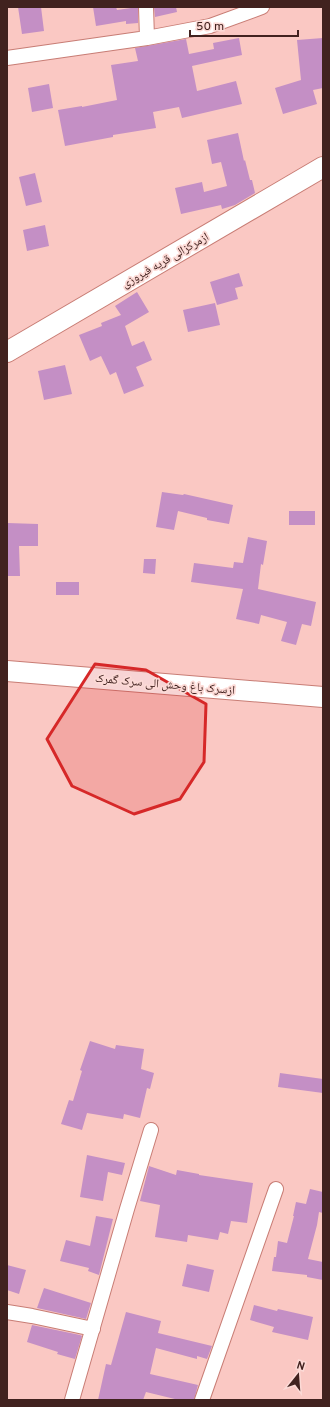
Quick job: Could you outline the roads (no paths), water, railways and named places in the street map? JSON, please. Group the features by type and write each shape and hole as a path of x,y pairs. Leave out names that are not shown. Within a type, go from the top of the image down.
{"street":[{"path":"146,7 147,38"},
{"path":"7,58 147,38 210,26 247,10 262,7"},
{"name":"ازمرکزالی قریه فیروزی","path":"7,352 323,167"},
{"name":"ازسرک باغ وحش الی سرک گمرک","path":"7,671 323,697"},
{"path":"72,1400 151,1130"},
{"path":"202,1400 276,1189"},
{"path":"7,1312 93,1329"}]}
